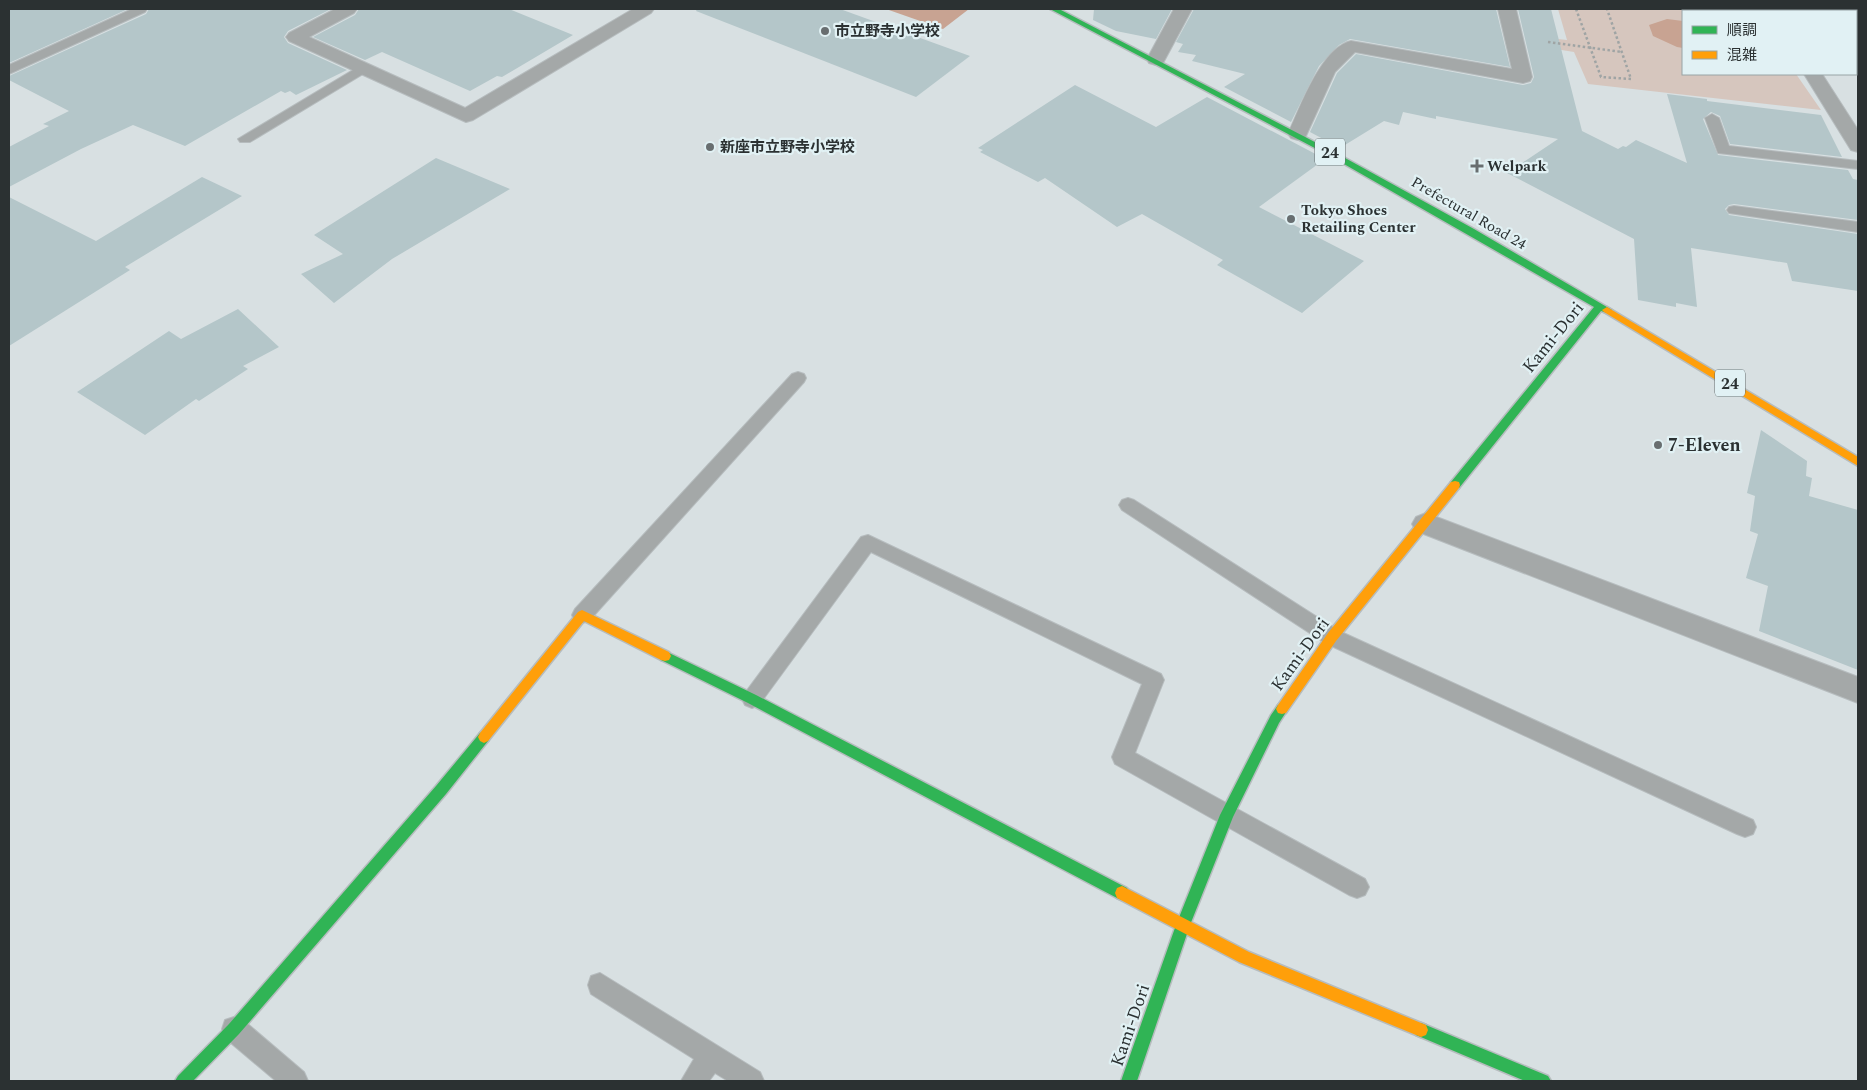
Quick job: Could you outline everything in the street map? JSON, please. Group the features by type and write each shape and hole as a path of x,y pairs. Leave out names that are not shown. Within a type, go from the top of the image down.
{"street":[{"path":"348,9 295,37 466,116 645,9"},
{"name":"Prefectural Road 24","path":"1054,9 1156,59 1298,134 1600,306 1858,462"},
{"path":"1156,59 1183,9"},
{"path":"1298,134 1327,70 1351,46 1523,77 1516,38 1507,9"},
{"path":"1815,75 1858,146"},
{"name":"Kami-Dori","path":"1129,1081 1183,925 1227,815 1275,719 1332,637 1426,524 1600,306"},
{"path":"1426,524 1858,690"},
{"path":"183,1081 234,1029 441,790 582,615 752,699 1244,957 1543,1081"}],"lane":[{"path":"9,70 142,9"},
{"path":"245,139 363,68"},
{"path":"1712,118 1723,150 1858,166"},
{"path":"1734,210 1858,226"},
{"path":"582,615 798,378"},
{"path":"1128,505 1332,637 1745,827"},
{"path":"752,699 868,542 1154,680 1123,757 1357,887"},
{"path":"600,985 751,1081"},
{"path":"234,1029 295,1081"},
{"path":"694,1081 712,1055"}],"path":[{"path":"1576,9 1601,77 1631,79 1607,9"},
{"path":"1516,38 1622,52"}],"shaded area":[{"path":"886,9 969,9 943,29"},
{"path":"1558,9 1751,9 1682,10 1682,75 1797,75 1821,110 1588,84 1574,52 1537,46 1531,36 1567,40"},
{"path":"1667,19 1682,21 1682,48 1653,36 1649,25"}],"building":[{"path":"9,9 128,9 9,63"},
{"path":"149,9 331,9 288,31 284,37 288,43 347,70 296,95 290,91 285,93 281,91 185,146 133,125 81,149 9,187 9,147 49,126 43,124 69,111 9,80 9,76 146,14"},
{"path":"359,9 509,9 573,35 502,77 497,76 470,91 382,52 365,60 313,37 355,15"},
{"name":"市立野寺小学校","path":"697,9 840,9 970,56 916,97 696,11"},
{"path":"1094,9 1172,9 1156,39 1116,31 1093,20"},
{"path":"1194,9 1496,9 1510,67 1350,39 1339,45 1319,66 1291,122 1224,87 1245,74 1192,61 1196,55 1178,52 1183,44 1176,42"},
{"path":"1518,9 1551,9 1582,131 1618,149 1623,146 1626,147 1636,140 1687,163 1667,94 1707,99 1707,101 1821,115 1842,157 1730,144 1720,116 1711,112 1703,119 1718,155 1848,170 1853,179 1858,180 1858,220 1734,204 1729,205 1725,209 1729,215 1858,234 1858,291 1792,281 1787,263 1691,248 1697,307 1676,303 1676,307 1638,300 1634,239 1507,173 1558,139 1436,116 1436,119 1403,112 1399,125 1384,121 1340,148 1310,132 1337,73 1356,54 1523,85 1531,83 1534,77"},
{"path":"1075,85 1156,127 1207,97 1325,159 1259,207 1364,261 1302,313 1217,265 1223,260 1142,214 1117,227 1045,178 1038,182 980,152 983,150 978,148"},
{"path":"436,158 510,189 392,259 334,303 301,274 343,254 314,235"},
{"path":"202,177 242,196 125,267 130,270 9,346 9,197 96,241"},
{"path":"238,309 279,347 243,366 248,369 199,401 196,399 145,435 77,392 169,331 181,339"},
{"path":"1761,430 1807,461 1806,476 1812,478 1809,496 1858,510 1858,670 1759,631 1768,586 1746,578 1758,534 1750,531 1755,496 1747,493"}],"traffic: fast":[{"path":"1054,9 1333,155 1471,231 1607,310"},
{"path":"1455,485 1600,306"},
{"path":"665,656 752,699 1122,893"},
{"path":"1129,1081 1183,925 1227,815 1275,719 1282,709"},
{"path":"183,1081 234,1029 441,790 484,737"},
{"path":"1421,1030 1543,1081"}],"traffic: slow":[{"path":"1607,310 1858,462"},
{"path":"1282,709 1332,637 1455,485"},
{"path":"484,737 582,615 665,656"},
{"path":"1122,893 1244,957 1421,1030"}],"place":[{"name":"市立野寺小学校","path":"825,31"},
{"name":"新座市立野寺小学校","path":"710,147"},
{"name":"Welpark","path":"1477,166"},
{"name":"Tokyo Shoes Retailing Center","path":"1291,219"},
{"name":"7-Eleven","path":"1658,445"}]}
